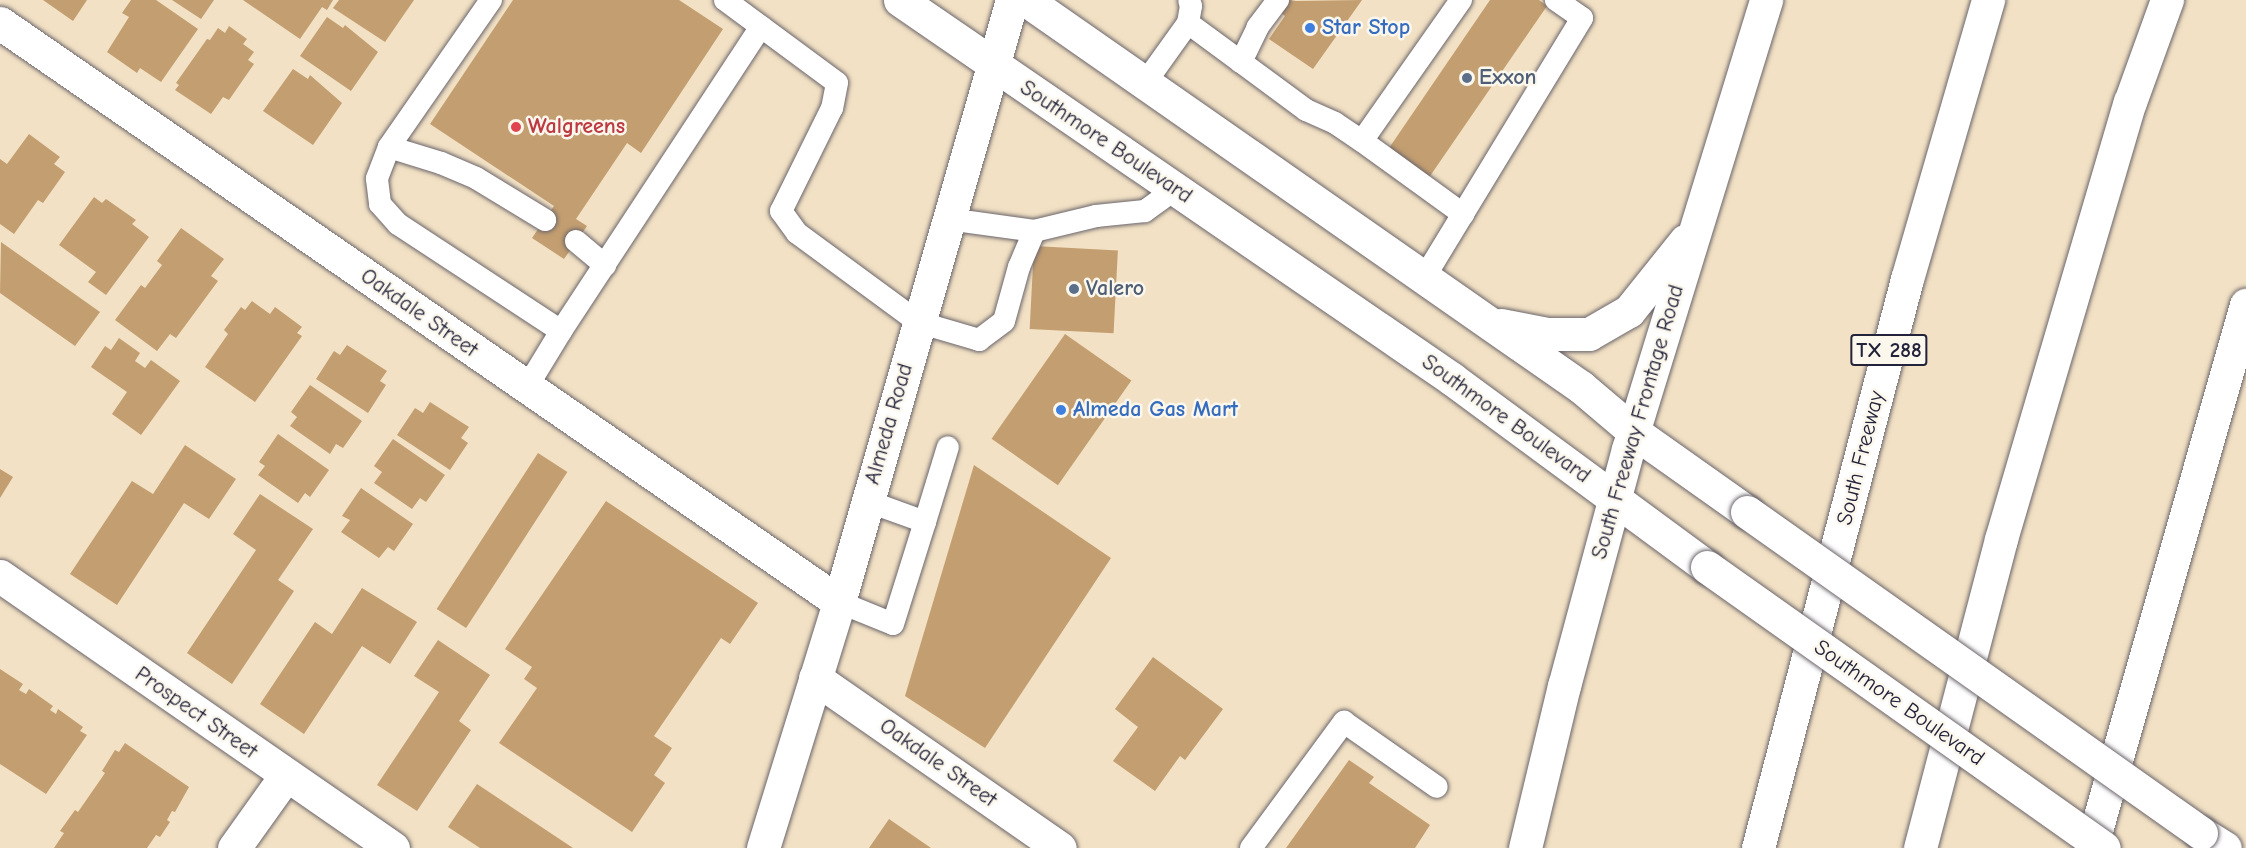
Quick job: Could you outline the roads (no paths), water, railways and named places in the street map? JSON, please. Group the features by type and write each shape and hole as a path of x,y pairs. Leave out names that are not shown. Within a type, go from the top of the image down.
{"main road":[{"name":"Southmore Boulevard","path":"900,0 1452,379 1707,567 2104,848"},
{"name":"Almeda Road","path":"763,848 838,602 1012,0"},
{"path":"1026,0 1581,387 1634,432 2213,840"},
{"name":"South Freeway Frontage Road","path":"1525,848 1564,686 1615,498 1766,0"},
{"name":"South Freeway","path":"1758,848 1799,702 1907,279 1988,0"},
{"path":"1920,848 2001,539 2130,102 2167,0"},
{"name":"Oakdale Street","path":"0,23 838,602"},
{"path":"1488,323 1547,334 1589,334 1629,311 1696,228"},
{"path":"2091,848 2246,305"},
{"name":"Prospect Street","path":"0,576 393,848"},
{"name":"Oakdale Street","path":"815,678 1060,848"},
{"path":"1768,848 1799,702"},
{"path":"234,848 286,775"}],"lane":[{"path":"491,0 389,147 376,179 380,204 398,224 561,331"},
{"path":"725,0 837,83 832,108 781,211 797,233 918,322 979,340 1004,321 1018,267 1034,231"},
{"path":"1144,83 1188,23 1191,6 1189,0"},
{"path":"1241,62 1258,27 1278,0"},
{"path":"1362,141 1461,0"},
{"path":"1424,278 1582,18 1556,0"},
{"path":"1188,23 1306,110 1335,123 1463,214"},
{"path":"527,387 561,331 761,27"},
{"path":"389,147 441,163 476,178 544,220"},
{"path":"948,219 1034,231 1096,216 1145,211 1175,189"},
{"path":"576,241 605,265"},
{"path":"838,602 893,624 948,447"},
{"path":"867,501 925,522"},
{"path":"1251,848 1344,722 1437,787"}],"place":[{"name":"Star Stop","path":"1310,28"},
{"name":"Exxon","path":"1467,78"},
{"name":"Walgreens","path":"516,127"},
{"name":"Valero","path":"1074,289"},
{"name":"Almeda Gas Mart","path":"1061,410"}]}
